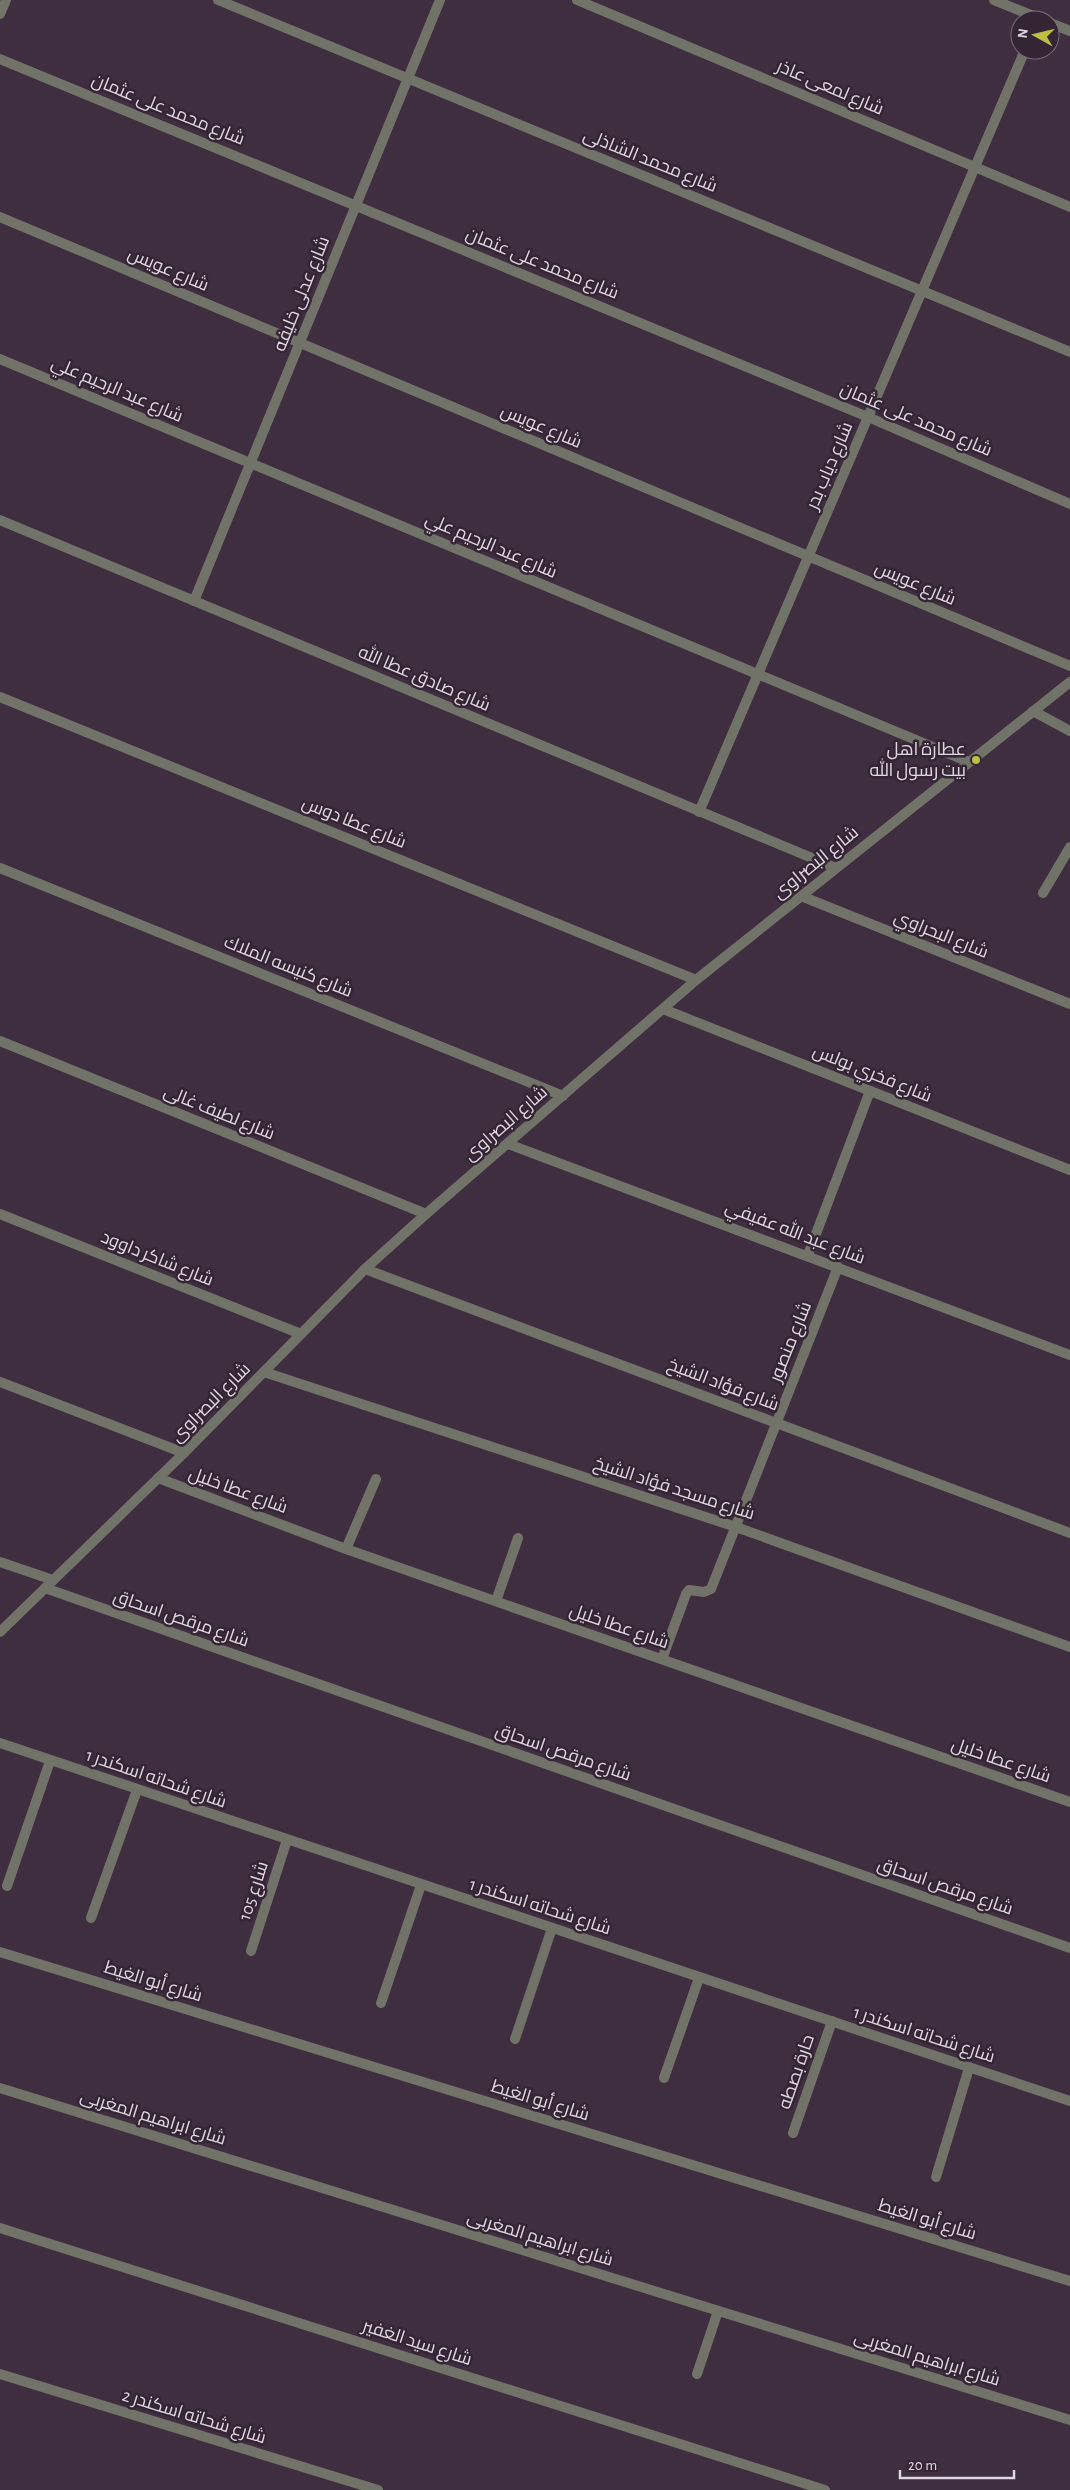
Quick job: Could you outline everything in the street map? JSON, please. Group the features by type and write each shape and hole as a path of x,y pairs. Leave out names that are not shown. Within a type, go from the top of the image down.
{"street":[{"path":"0,14 6,0"},
{"name":"شارع محمد الشاذلى","path":"218,0 1070,352"},
{"name":"شارع عدلى خليفه","path":"194,601 440,0"},
{"name":"شارع لمعى عاذر","path":"577,0 1070,207"},
{"path":"994,0 1018,10"},
{"name":"شارع محمد على عثمان","path":"0,59 868,417 1070,504"},
{"name":"شارع دياب بدر","path":"700,812 1021,60"},
{"name":"شارع عويس","path":"0,217 1070,666"},
{"name":"شارع عبد الرحيم علي","path":"0,359 969,762"},
{"name":"شارع صادق عطا الله","path":"0,520 836,868"},
{"name":"شارع البصراوى","path":"0,1632 184,1453 365,1269 426,1214 696,980 1070,682"},
{"name":"شارع عطا دوس","path":"0,697 696,980"},
{"path":"1033,711 1070,731"},
{"path":"1043,893 1070,847"},
{"name":"شارع كنيسه الملاك","path":"0,868 563,1096"},
{"name":"شارع البحراوي","path":"801,896 1070,1004"},
{"name":"شارع فخري بولس","path":"663,1009 1070,1170"},
{"name":"شارع لطيف غالى","path":"0,1041 426,1214"},
{"path":"808,1255 870,1091"},
{"name":"شارع عبد الله عفيفي","path":"508,1144 808,1255 1070,1356"},
{"name":"شارع شاكر داوود","path":"0,1214 301,1334"},
{"name":"شارع منصور","path":"662,1659 686,1594 689,1590 704,1592 711,1589 838,1267"},
{"name":"شارع فؤاد الشيخ","path":"365,1269 1070,1532"},
{"name":"شارع مسجد فؤاد الشيخ","path":"264,1372 736,1527 1070,1647"},
{"path":"0,1382 184,1453"},
{"name":"شارع عطا خليل","path":"158,1478 346,1549 1070,1802"},
{"path":"346,1549 376,1479"},
{"path":"496,1601 518,1538"},
{"path":"0,1562 53,1580"},
{"name":"شارع مرقص اسحاق","path":"45,1588 1070,1948"},
{"name":"شارع شحاته اسكندر 1","path":"0,1743 1070,2101"},
{"path":"7,1886 50,1761"},
{"path":"91,1918 137,1790"},
{"name":"شارع 105","path":"251,1951 288,1840"},
{"path":"381,2003 421,1885"},
{"path":"515,2039 552,1928"},
{"name":"شارع أبو الغيط","path":"0,1952 1070,2281"},
{"path":"664,2078 699,1978"},
{"name":"حارة بصطه","path":"793,2133 832,2022"},
{"path":"936,2178 969,2068"},
{"name":"شارع ابراهيم المغربى","path":"0,2088 1070,2420"},
{"name":"شارع سيد الغفير","path":"0,2228 825,2490"},
{"path":"698,2374 718,2311"},
{"name":"شارع شحاته اسكندر 2","path":"0,2374 378,2490"}],"place":[{"name":"عطارة اهل بيت رسول الله","path":"976,760"}]}
